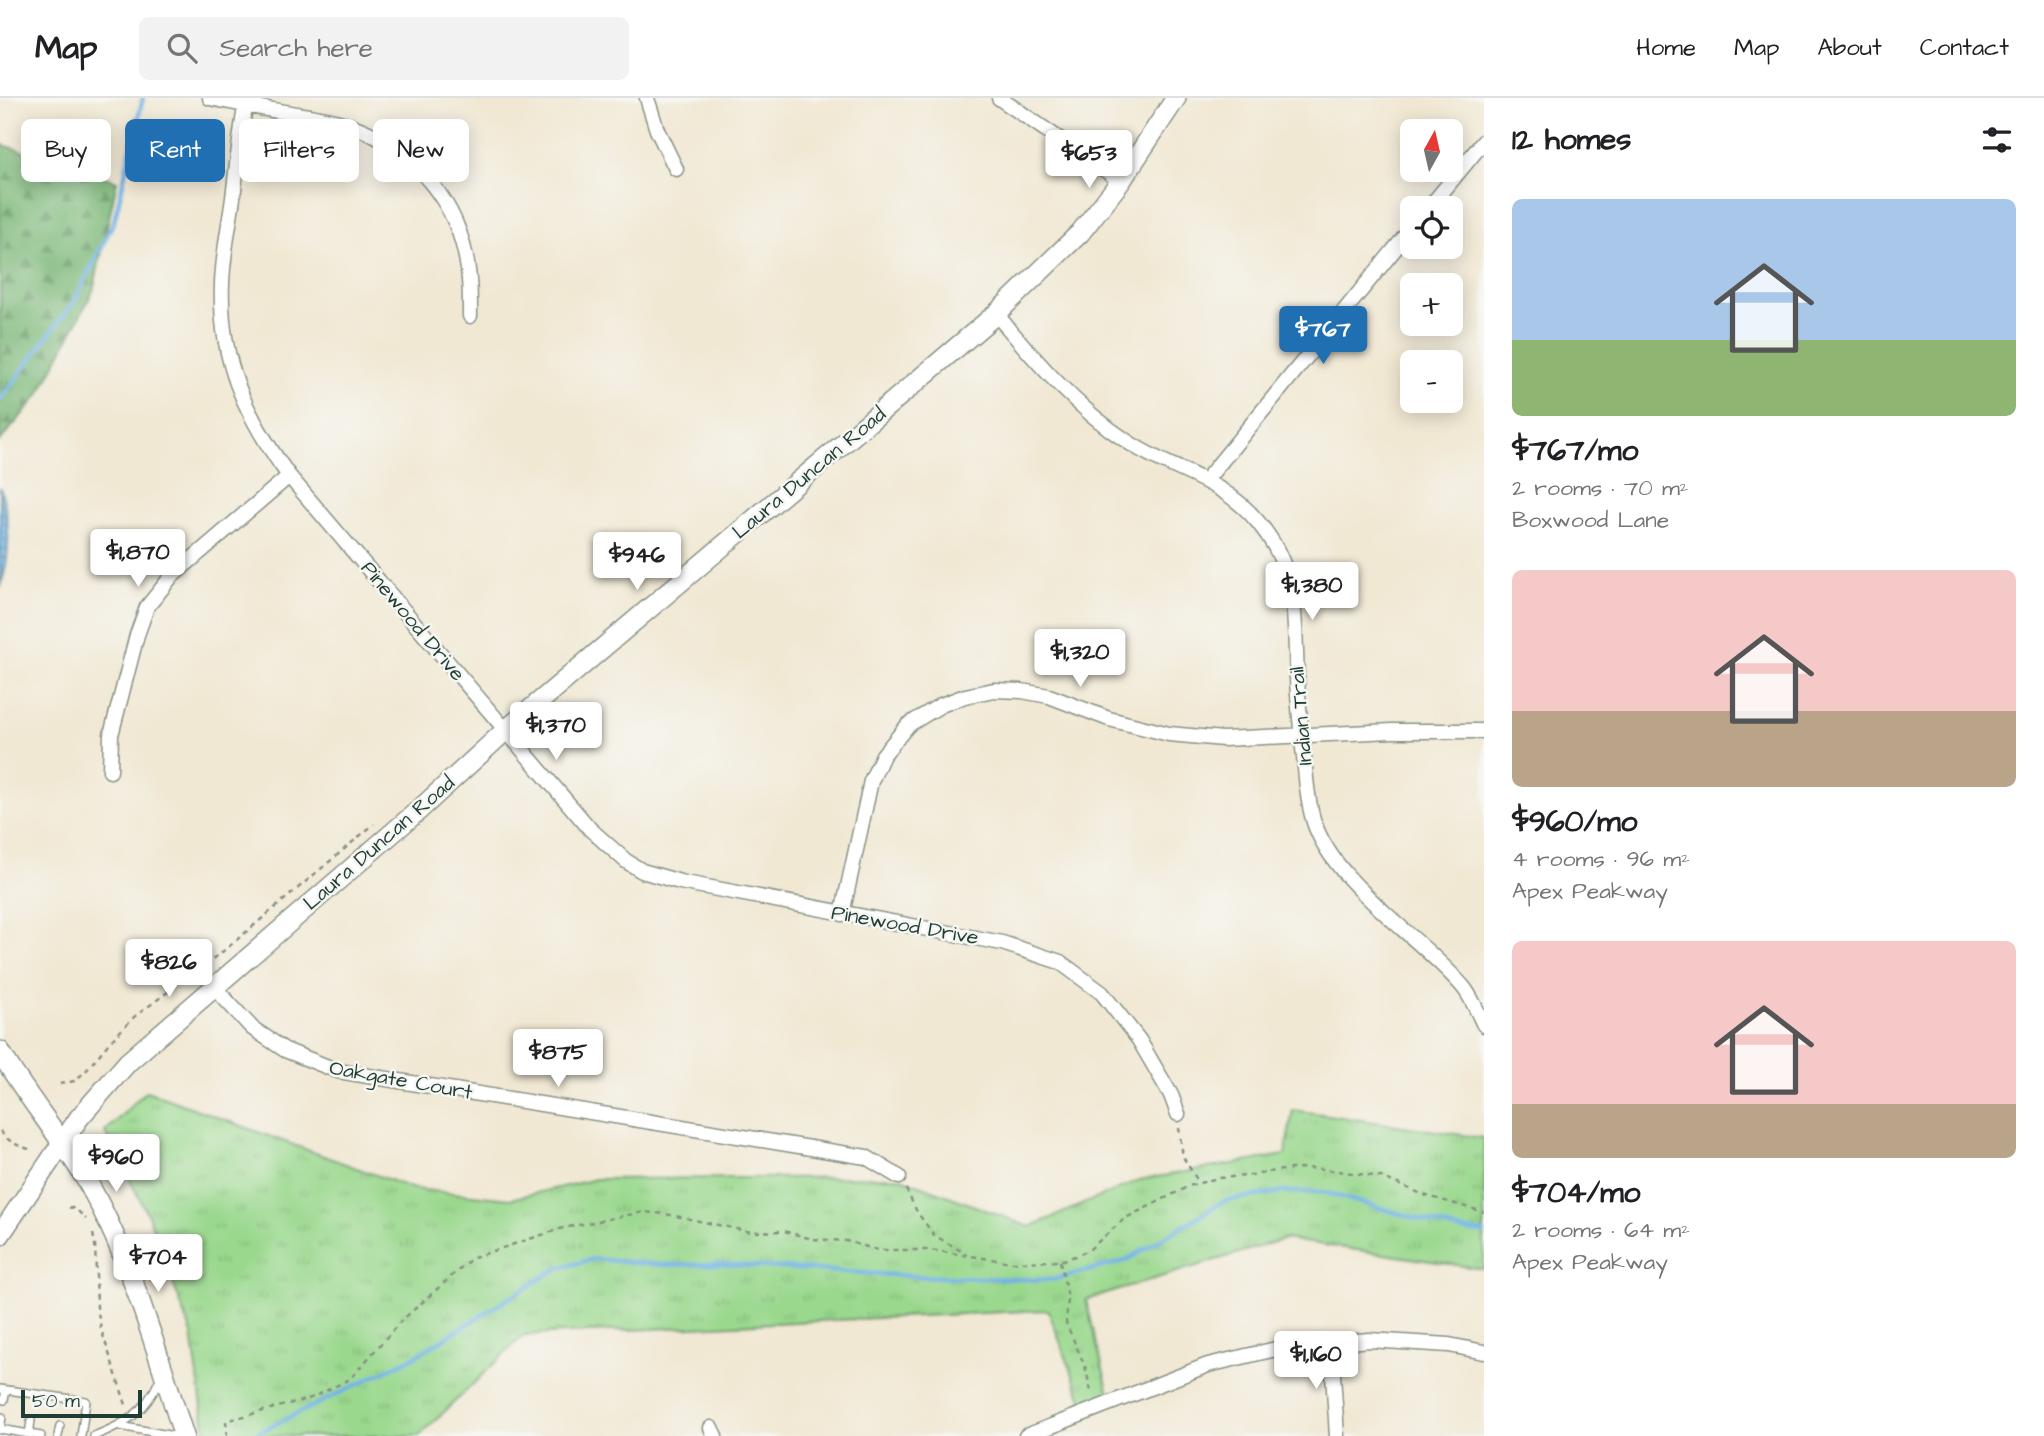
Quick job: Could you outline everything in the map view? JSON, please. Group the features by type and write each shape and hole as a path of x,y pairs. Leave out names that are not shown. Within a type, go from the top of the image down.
{"street":[{"path":"210,98 246,102 351,126 394,148 436,188 456,225 470,276 470,317"},
{"path":"647,98 657,130 677,169"},
{"path":"999,98 1121,181"},
{"name":"Laura Duncan Road","path":"0,1235 79,1118 128,1062 419,810 506,730 996,314 1080,233 1121,181 1176,98"},
{"name":"Pinewood Drive","path":"246,102 222,283 226,340 232,370 242,398 267,445 289,476 590,829 626,861 642,871 680,882 1002,943 1060,962 1101,993 1139,1040 1171,1095 1178,1114"},
{"path":"1439,196 1484,141"},
{"path":"1206,480 1400,243"},
{"name":"Indian Trail","path":"996,314 1037,362 1100,423 1132,445 1206,480 1240,502 1274,544 1286,570 1293,597 1297,695 1307,793 1314,822 1328,851 1365,894 1423,946 1465,990 1484,1025"},
{"path":"110,771 111,735 147,607 171,577 289,476"},
{"path":"842,914 871,780 883,755 908,725 942,705 965,696 994,690 1022,691 1049,696 1109,719 1168,734 1223,739 1392,731 1484,731"},
{"name":"Oakgate Court","path":"214,987 252,1028 285,1050 338,1071 866,1157 899,1177"},
{"path":"0,1051 16,1079 85,1177 114,1236 149,1327 184,1436"},
{"path":"1026,1436 1208,1365 1276,1349 1368,1340 1417,1342 1484,1352"},
{"path":"1331,1343 1337,1436"}],"lane":[{"path":"94,1436 120,1426 141,1410 154,1392 163,1372"},
{"path":"4,1400 3,1389 86,1401 82,1436"},
{"path":"33,1404 35,1394"},
{"path":"62,1408 64,1398"},
{"path":"2,1417 0,1429 41,1436"},
{"path":"29,1434 31,1421"},
{"path":"58,1436 60,1426"},
{"path":"120,1426 174,1436"}],"path":[{"path":"60,1084 74,1081 85,1072 134,1017 226,949 380,818"},
{"path":"1178,1114 1183,1157 1200,1184"},
{"path":"0,1131 15,1145 29,1149"},
{"path":"227,1436 226,1421 312,1398 350,1379 400,1322 472,1258 563,1228 643,1212 666,1213 751,1231 784,1231 812,1239 846,1241 878,1251 930,1250 1011,1262 1060,1261 1090,1249 1124,1219 1189,1186 1218,1178 1300,1168 1381,1177 1424,1195 1484,1212"},
{"path":"899,1177 917,1212 934,1235 969,1255"},
{"path":"69,1207 77,1210 92,1227 101,1329 127,1408"},
{"path":"1060,1261 1069,1298 1066,1323 1084,1366 1097,1408"}],"green space":[{"path":"0,144 21,151 21,182 117,181 93,291 39,395 0,441"},
{"path":"146,1091 414,1189 510,1199 596,1179 899,1177 1030,1227 1139,1180 1285,1155 1293,1110 1484,1138 1484,1269 1284,1239 1086,1300 1111,1402 1087,1412 1048,1310 524,1335 419,1436 206,1436 192,1334 148,1215 105,1132"}],"water":[{"path":"0,487 6,512 8,550 0,587"}],"waterway":[{"path":"0,400 75,300 114,221 143,98"},
{"path":"251,1436 414,1357 558,1268 595,1259 663,1265 720,1264 911,1276 1052,1280 1125,1261 1224,1201 1281,1192 1323,1192 1458,1230 1484,1233"}]}
